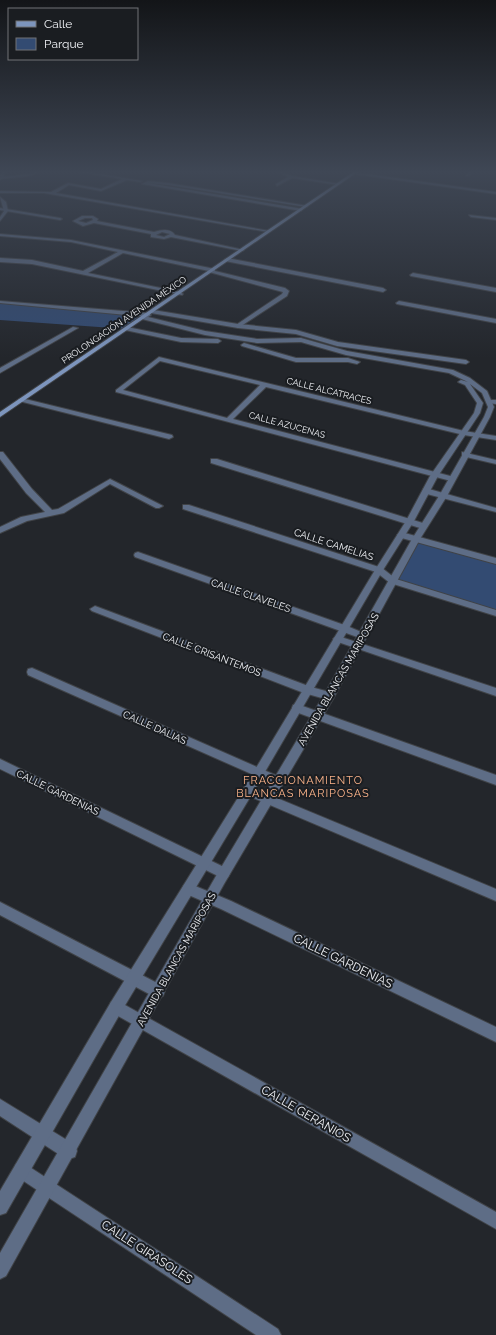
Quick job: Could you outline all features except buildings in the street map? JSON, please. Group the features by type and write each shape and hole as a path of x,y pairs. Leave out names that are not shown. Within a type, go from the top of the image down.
{"main road":[{"name":"PROLONGACIÓN AVENIDA MÉXICO","path":"0,415 180,294 265,233"}],"street":[{"path":"172,233 172,236 242,250"},
{"path":"0,234 71,241 212,270 286,291 285,295 238,326"},
{"path":"84,273 123,252"},
{"path":"0,260 32,262 180,294"},
{"path":"227,260 383,290"},
{"path":"413,275 496,290"},
{"path":"399,303 496,321"},
{"name":"AVENIDA BLANCAS MARIPOSAS","path":"0,1270 69,1151 224,873 358,646 416,538 443,496 450,480 487,417 493,402 478,385 451,371 346,353 301,340 257,341 205,333 148,315"},
{"path":"0,370 75,328"},
{"name":"AVENIDA BLANCAS MARIPOSAS","path":"0,1207 116,1007 248,791 378,570 410,521 434,476 463,436 477,413 480,403 468,384 449,377 348,360 296,360 250,346 208,340 181,340 127,329"},
{"name":"CALLE ALCATRACES","path":"118,391 156,362 463,436 474,438 496,438"},
{"path":"229,419 262,387"},
{"name":"CALLE AZUCENAS","path":"118,391 229,419 450,480"},
{"path":"21,400 168,437"},
{"path":"0,454 29,491 50,513"},
{"path":"465,454 496,462"},
{"path":"214,461 423,526"},
{"path":"0,530 24,519 62,511 110,481 159,506"},
{"path":"426,491 496,510"},
{"name":"CALLE CAMELIAS","path":"186,507 378,570 393,581 496,612"},
{"path":"401,535 496,561"},
{"name":"CALLE CLAVELES","path":"138,555 363,636"},
{"name":"CALLE CRISANTEMOS","path":"95,610 308,690 329,696"},
{"path":"338,639 496,692"},
{"name":"CALLE DALIAS","path":"32,672 278,781"},
{"path":"297,708 496,780"},
{"name":"CALLE GARDENIAS","path":"0,764 224,873"},
{"path":"248,791 496,894"},
{"name":"CALLE GARDENIAS","path":"188,889 210,898 496,1035"},
{"path":"0,908 158,992"},
{"name":"CALLE GERANIOS","path":"116,1007 496,1221"},
{"path":"0,1107 69,1151"},
{"name":"CALLE GIRASOLES","path":"22,1170 272,1335"}],"lane":[{"path":"0,302 148,315 296,332 338,344 466,362"}],"green space":[{"path":"0,302 148,315 127,329 0,320"},
{"path":"415,540 496,564 496,613 393,581"}],"district":[{"name":"FRACCIONAMIENTO BLANCAS MARIPOSAS","path":"303,786"}]}
